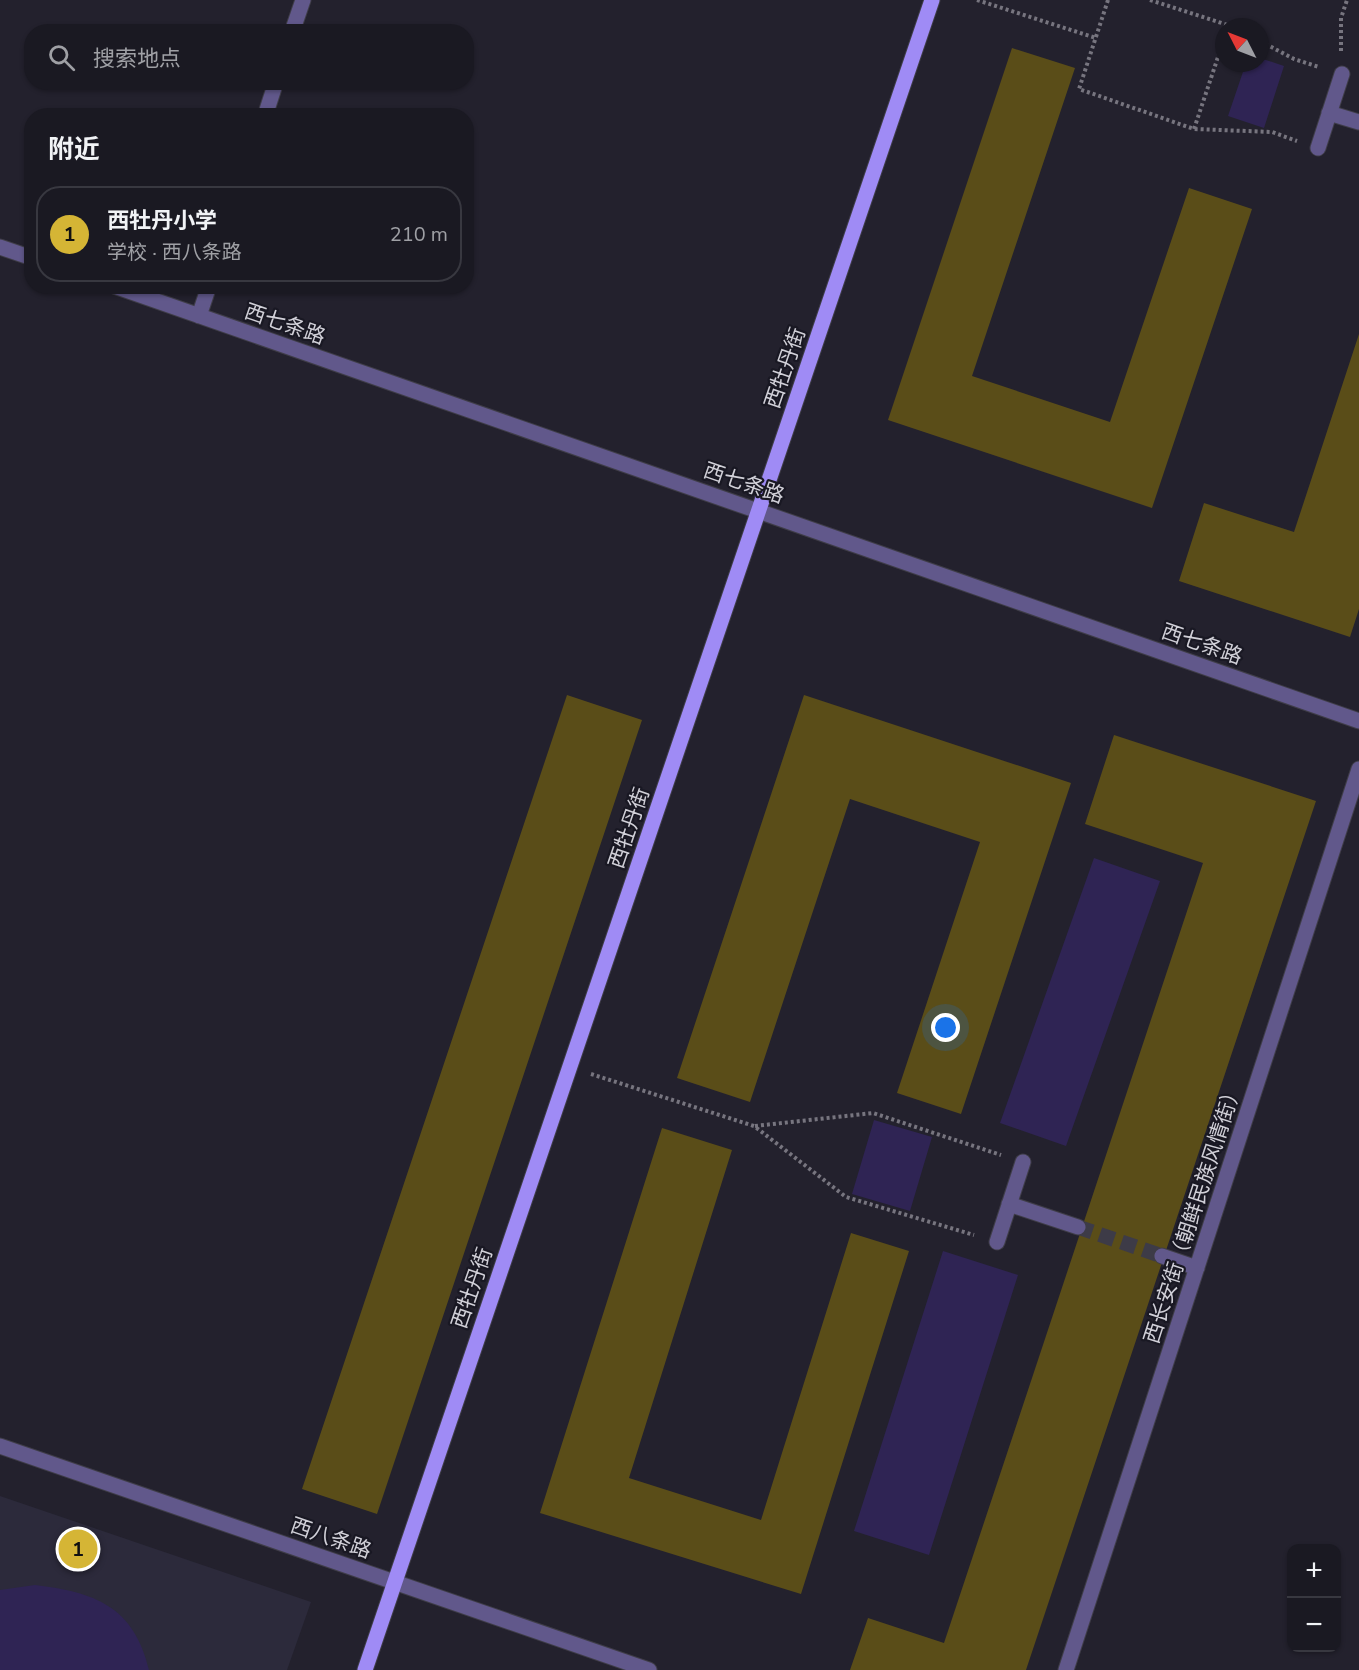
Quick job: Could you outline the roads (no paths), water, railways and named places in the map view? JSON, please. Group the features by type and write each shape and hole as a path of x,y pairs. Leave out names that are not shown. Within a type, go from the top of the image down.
{"main road":[{"name":"西牡丹街","path":"365,1670 932,0"}],"street":[{"path":"295,24 303,0"},
{"path":"1318,148 1342,74"},
{"path":"268,108 273,90"},
{"path":"1329,113 1359,122"},
{"path":"0,247 24,255"},
{"name":"西七条路","path":"137,294 1359,721"},
{"path":"199,316 206,294"},
{"name":"西长安街（朝鲜民族风情街）","path":"1066,1670 1359,769"},
{"path":"997,1242 1023,1162"},
{"path":"1009,1204 1078,1227"},
{"path":"1162,1256 1197,1268"},
{"name":"西八条路","path":"0,1446 649,1670"}],"tunnel":[{"path":"1078,1227 1162,1256"}],"place":[{"name":"西牡丹小学","path":"78,1549"}]}
